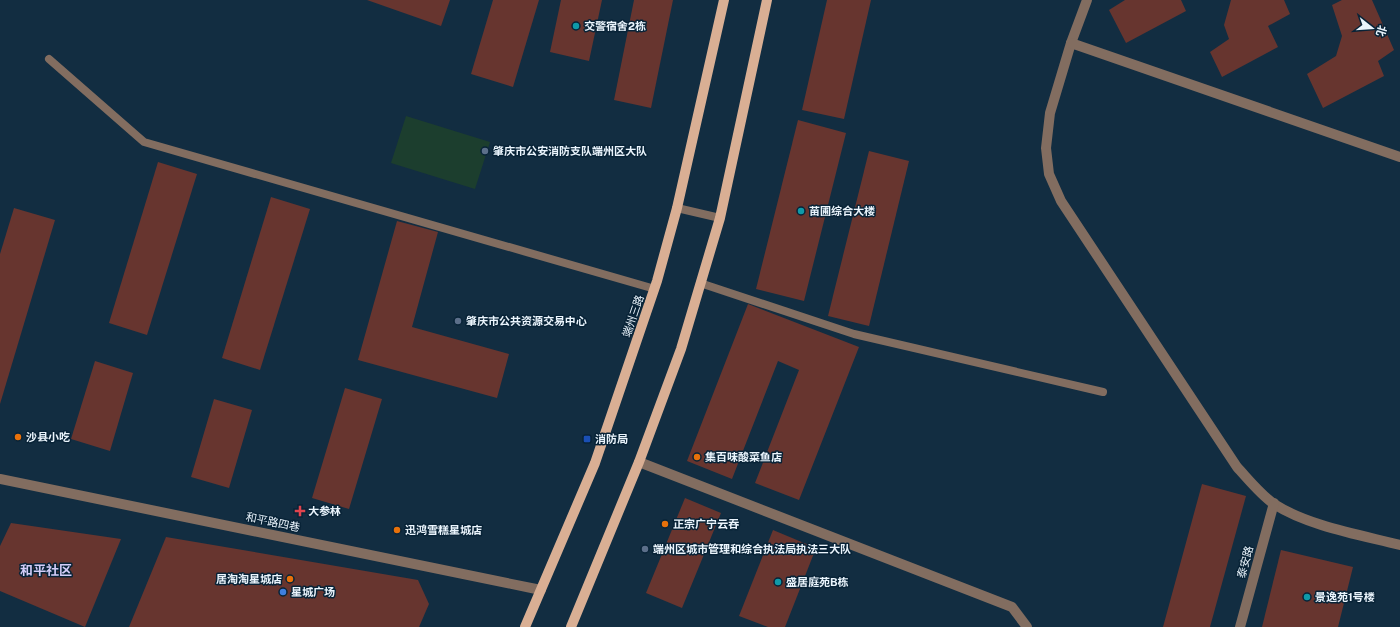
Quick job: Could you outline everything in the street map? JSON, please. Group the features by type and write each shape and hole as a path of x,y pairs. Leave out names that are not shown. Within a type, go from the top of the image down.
{"main road":[{"name":"端州三路","path":"525,627 595,463 655,289 677,208 724,0"},
{"path":"571,627 639,462 681,349 720,218 768,0"}],"street":[{"path":"1087,0 1050,113 1046,148 1049,174 1061,202 1237,467 1258,491 1290,513 1332,528 1400,545"},
{"path":"1072,43 1400,157"},
{"path":"639,462 1012,607 1027,627"},
{"name":"和平路四巷","path":"0,479 540,590"},
{"name":"泰安路","path":"1240,627 1274,503"}],"lane":[{"path":"49,59 144,142 655,289"},
{"path":"677,208 720,218"},
{"path":"700,283 854,334 1103,392"}],"green space":[{"path":"406,116 490,142 475,189 391,163"}],"building":[{"path":"367,0 450,0 441,26"},
{"path":"493,0 539,0 513,87 471,74"},
{"name":"交警宿舍2栋","path":"561,0 602,0 589,61 550,52"},
{"path":"634,0 673,0 651,108 614,100"},
{"path":"827,0 871,0 844,119 802,110"},
{"path":"1125,0 1181,0 1186,11 1126,43 1109,10"},
{"path":"1231,0 1284,0 1290,14 1268,26 1278,47 1222,77 1210,52 1229,39 1224,25"},
{"path":"1342,0 1372,0 1394,50 1378,61 1384,76 1323,108 1307,74 1336,56 1342,36 1332,5"},
{"name":"苗圃综合大楼","path":"798,120 846,133 804,301 756,289"},
{"path":"869,151 909,161 869,326 828,316"},
{"path":"158,162 197,174 147,335 109,323"},
{"path":"271,197 310,209 260,370 222,358"},
{"path":"14,208 55,220 0,404 0,254"},
{"path":"397,221 438,232 412,327 509,354 497,398 358,360"},
{"path":"748,304 859,347 799,500 755,483 799,370 778,361 732,479 687,461"},
{"path":"95,361 133,373 110,451 71,439"},
{"path":"345,388 382,399 349,509 312,498"},
{"path":"214,399 252,410 229,488 191,477"},
{"path":"1202,484 1246,496 1210,627 1163,627"},
{"path":"685,498 721,513 682,608 646,593"},
{"path":"11,523 121,539 85,627 0,591 0,546"},
{"name":"盛居庭苑B栋","path":"773,530 816,548 785,627 768,627 739,616"},
{"name":"星城广场","path":"166,537 418,580 429,604 419,627 129,627"},
{"name":"景逸苑1号楼","path":"1281,550 1353,567 1338,627 1262,627"}],"place":[{"name":"交警宿舍2栋","path":"576,26"},
{"name":"肇庆市公安消防支队端州区大队","path":"485,151"},
{"name":"苗圃综合大楼","path":"801,211"},
{"name":"肇庆市公共资源交易中心","path":"458,321"},
{"name":"沙县小吃","path":"18,437"},
{"name":"消防局","path":"587,439"},
{"name":"集百味酸菜鱼店","path":"697,457"},
{"name":"大参林","path":"300,511"},
{"name":"正宗广宁云吞","path":"665,524"},
{"name":"迅鸿雪糕星城店","path":"397,530"},
{"name":"端州区城市管理和综合执法局执法三大队","path":"645,549"},
{"name":"居淘淘星城店","path":"290,579"},
{"name":"盛居庭苑B栋","path":"778,582"},
{"name":"星城广场","path":"283,592"},
{"name":"景逸苑1号楼","path":"1307,597"}],"district":[{"name":"和平社区","path":"46,570"}]}
